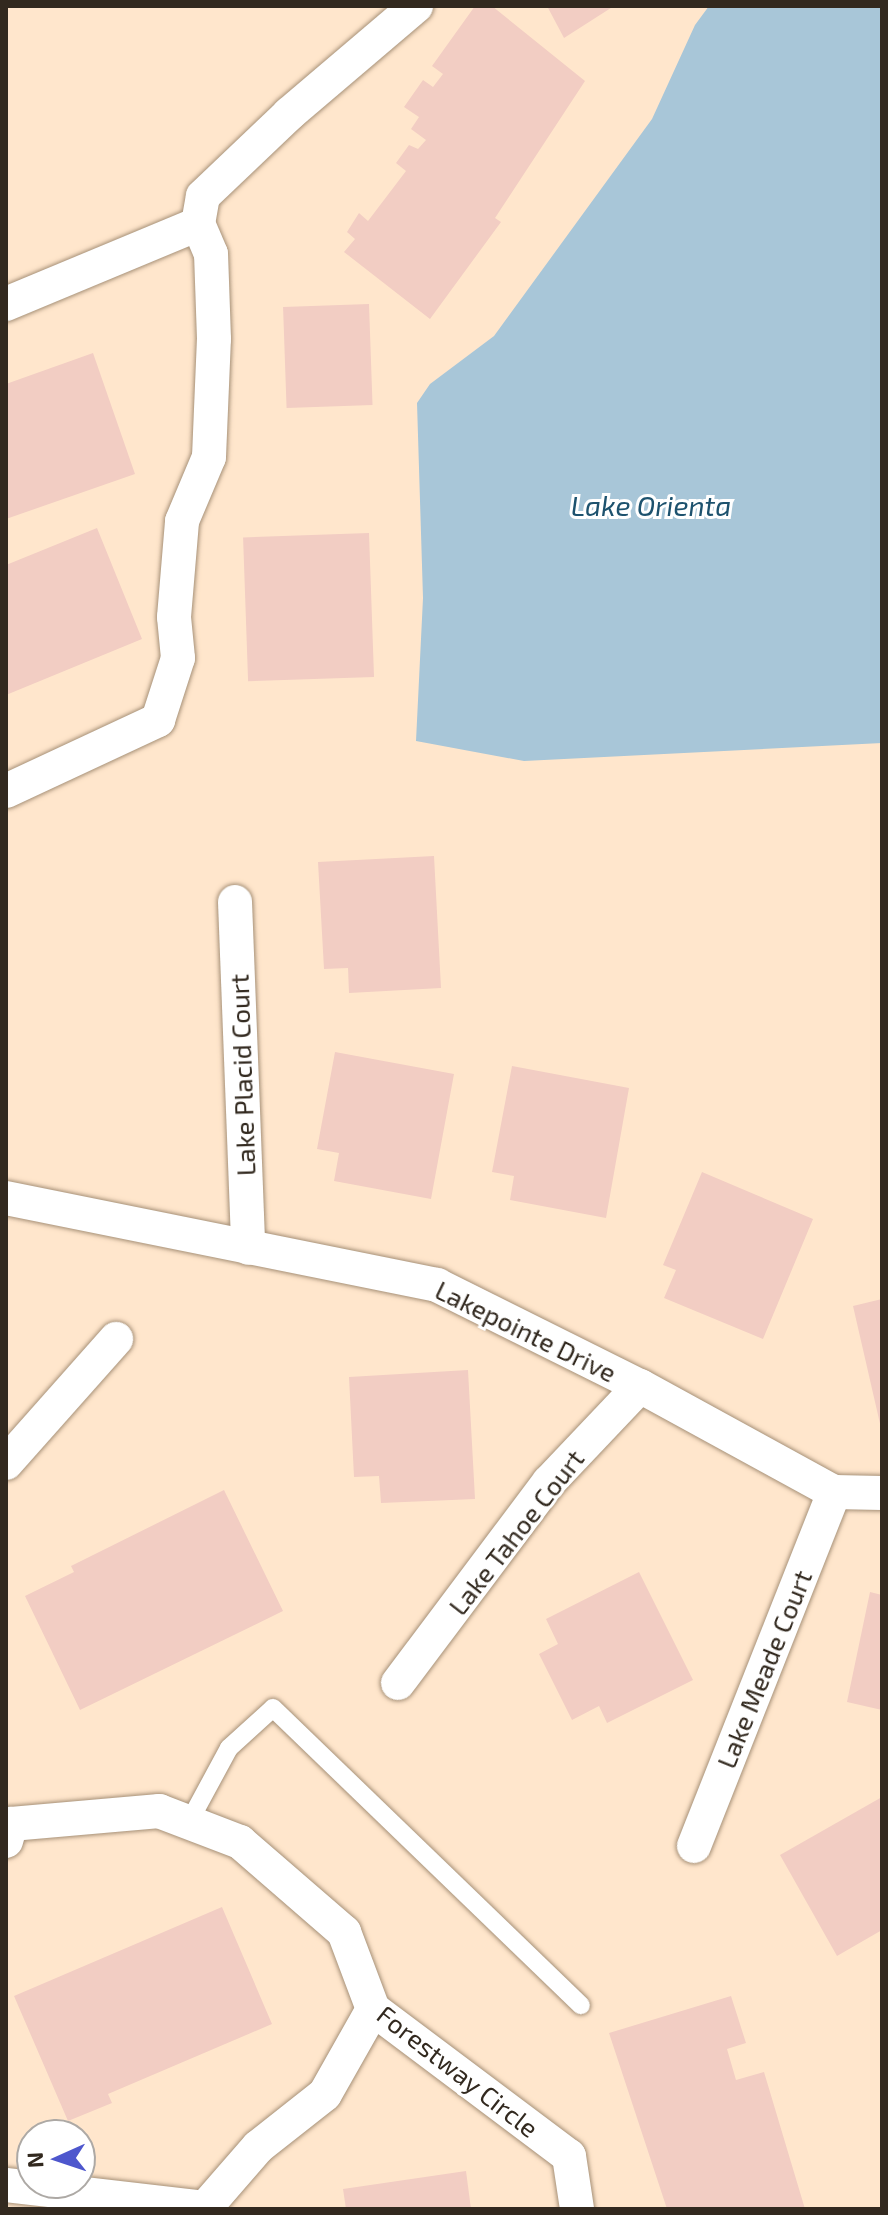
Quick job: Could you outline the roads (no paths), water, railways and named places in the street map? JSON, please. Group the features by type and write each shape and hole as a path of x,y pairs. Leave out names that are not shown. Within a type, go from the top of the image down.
{"street":[{"path":"6,791 158,720 178,658 174,617 182,521 209,457 211,254 198,224 203,196 289,114 416,6"},
{"path":"6,304 198,224"},
{"name":"Lake Placid Court","path":"235,902 248,1248"},
{"name":"Lakepointe Drive","path":"6,1198 437,1285 640,1386 834,1492 882,1493"},
{"path":"6,1463 116,1339"},
{"name":"Lake Tahoe Court","path":"398,1683 549,1482 640,1386"},
{"name":"Lake Meade Court","path":"694,1846 834,1492"},
{"name":"Forestway Circle","path":"8,1826 159,1811 240,1842 344,1932 373,2009 569,2156 577,2209"},
{"path":"6,2185 205,2208 258,2147 325,2094 373,2009"}],"lane":[{"path":"189,1822 229,1748 273,1708 581,2005"}],"water":[{"name":"Lake Orienta","path":"709,6 882,6 882,743 524,761 416,741 423,598 417,403 430,384 494,336 652,119 695,25"}]}
